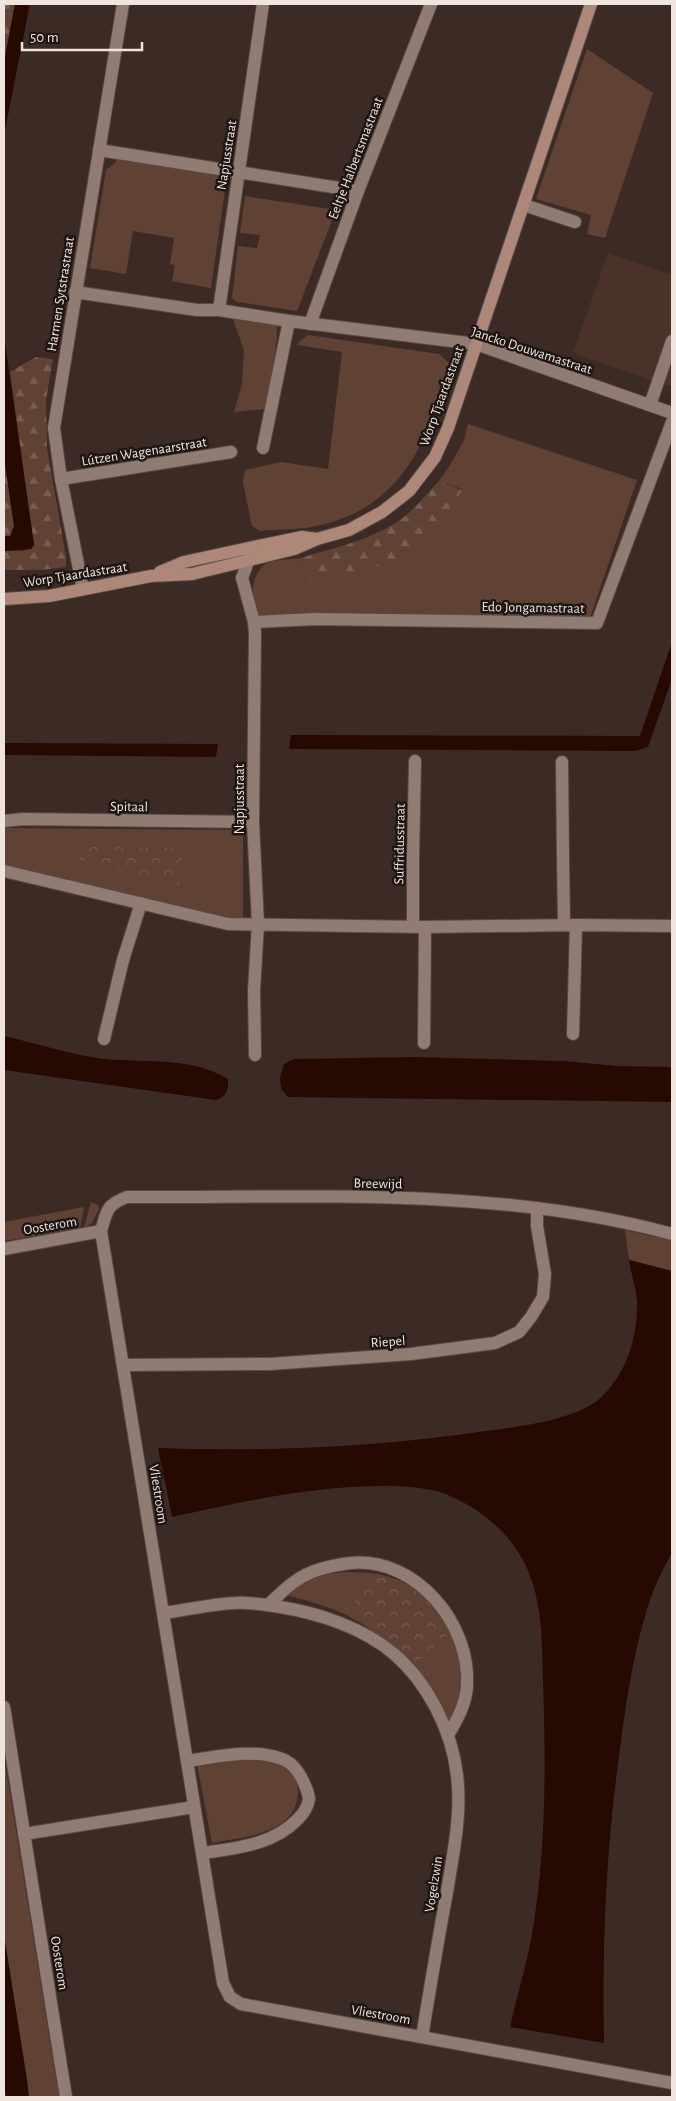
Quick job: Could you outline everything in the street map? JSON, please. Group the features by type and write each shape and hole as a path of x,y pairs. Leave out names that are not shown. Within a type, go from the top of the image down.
{"main road":[{"name":"Worp Tjaardastraat","path":"4,599 49,596 151,576 192,574 294,550 317,539 349,530 382,512 409,491 435,457 448,428 591,4"},
{"name":"Worp Tjaardastraat","path":"151,576 184,562 254,546 302,537 317,539"}],"street":[{"name":"Harmen Sytstrastraat","path":"83,589 61,479 54,428 123,4"},
{"name":"Napjusstraat","path":"219,310 263,4"},
{"name":"Eeltje Halbertsmastraat","path":"310,324 358,191 431,4"},
{"path":"99,150 358,191"},
{"path":"524,205 575,222"},
{"path":"75,292 197,310 219,310 289,321 263,448"},
{"name":"Jancko Douwamastraat","path":"289,321 476,344 672,413"},
{"path":"650,405 672,341"},
{"name":"Edo Jongamastraat","path":"254,622 315,619 597,623 672,422"},
{"name":"Lútzen Wagenaarstraat","path":"61,479 231,452"},
{"name":"Napjusstraat","path":"254,546 242,578 254,622 253,822 258,924 254,990 255,1055"},
{"name":"Suffridusstraat","path":"415,762 414,858 424,1043"},
{"path":"562,762 563,858 570,925 573,1034"},
{"name":"Spitaal","path":"4,821 23,819 253,822"},
{"path":"4,871 228,924 672,926"},
{"path":"104,1039 123,960 140,903"},
{"name":"Breewijd","path":"101,1231 108,1208 116,1201 127,1197 378,1198 471,1200 537,1208 636,1224 672,1234"},
{"name":"Riepel","path":"123,1365 270,1364 411,1354 495,1343 519,1332 543,1297 545,1274 537,1226 537,1208"},
{"name":"Oosterom","path":"4,1249 101,1231"},
{"name":"Vliestroom","path":"101,1231 223,1983 230,1997 240,2004 672,2082"},
{"path":"268,1605 298,1580 322,1569 352,1563 382,1566 405,1576 424,1588 444,1609 458,1631 466,1662 467,1686 463,1708 448,1735"},
{"name":"Vogelzwin","path":"164,1614 236,1602 268,1605 309,1613 340,1623 394,1654 415,1676 430,1698 448,1735 458,1775 458,1802 454,1845 422,2037"},
{"name":"Oosterom","path":"4,1708 66,2097"},
{"path":"187,1761 240,1754 263,1754 284,1759 296,1769 304,1782 309,1799 303,1814 288,1829 270,1839 251,1845 203,1853"},
{"path":"24,1834 194,1807"}],"shaded area":[{"path":"15,4 30,4 4,135 4,62"},
{"path":"608,253 669,274 672,267 672,387 573,353"},
{"path":"4,335 34,545 31,549 4,551 4,536 10,536 14,526 4,457"},
{"path":"672,642 672,679 648,747 635,751 289,749 291,735 640,736"},
{"path":"4,743 218,744 216,757 4,755"},
{"path":"4,1036 97,1058 181,1063 197,1066 213,1071 228,1079 228,1086 224,1095 216,1100 4,1070"},
{"path":"414,1057 562,1061 617,1066 672,1067 672,1102 288,1097 281,1089 280,1078 284,1064 294,1059"},
{"path":"629,1260 672,1271 672,1552 647,1608 632,1668 615,1786 606,1896 604,2043 510,2027 530,1947 537,1903 545,1777 542,1652 538,1607 531,1578 525,1564 510,1541 501,1530 480,1512 456,1498 421,1488 383,1486 303,1492 172,1517 158,1448 281,1449 404,1441 513,1427 560,1418 574,1413 598,1400 608,1390 623,1368 628,1355 637,1315 636,1291"},
{"path":"4,1935 29,2097 6,2097 4,2082"}],"green space":[{"path":"4,4 15,4 4,62"},
{"path":"587,49 653,93 605,238 587,234 591,215 536,199"},
{"path":"116,158 218,174 218,179 225,189 211,288 172,281 175,265 170,264 174,238 133,231 126,274 90,268 106,170 116,162"},
{"path":"245,196 336,210 297,311 237,302 232,298 238,246 257,248 260,235 240,233"},
{"path":"233,319 277,324 270,394 264,409 234,412 242,384 244,350"},
{"path":"308,335 439,354 450,364 433,417 422,442 409,464 393,485 374,502 350,515 314,527 260,531 252,526 243,483 245,470 281,462 328,469 342,352 298,345"},
{"path":"36,357 53,359 46,400 47,448 66,557 66,567 41,570 4,570 4,551 24,551 34,545 10,372"},
{"path":"468,424 637,480 590,618 258,619 253,588 257,574 265,564 276,560 301,558 313,583 462,489 439,481 464,440"},
{"path":"4,457 14,526 10,536 4,536"},
{"path":"439,481 462,490 446,519 412,557 312,583 301,558 380,532 409,513"},
{"path":"4,828 243,830 243,922 4,865"},
{"path":"81,847 183,848 179,887 79,859"},
{"path":"91,1202 98,1205 99,1209 92,1223 84,1228"},
{"path":"84,1207 80,1228 4,1241 4,1222"},
{"path":"625,1230 672,1241 672,1271 629,1260"},
{"path":"348,1572 380,1575 403,1582 423,1595 443,1619 457,1648 461,1679 457,1702 447,1723 411,1667 387,1639 361,1622 331,1608 286,1595 299,1585 314,1578"},
{"path":"369,1573 395,1579 417,1592 435,1611 450,1633 413,1665 398,1650 366,1626 348,1616"},
{"path":"4,1756 59,2097 29,2097 4,1935"},
{"path":"236,1759 270,1761 289,1770 297,1785 297,1802 289,1817 274,1828 248,1836 212,1843 197,1764"}]}
